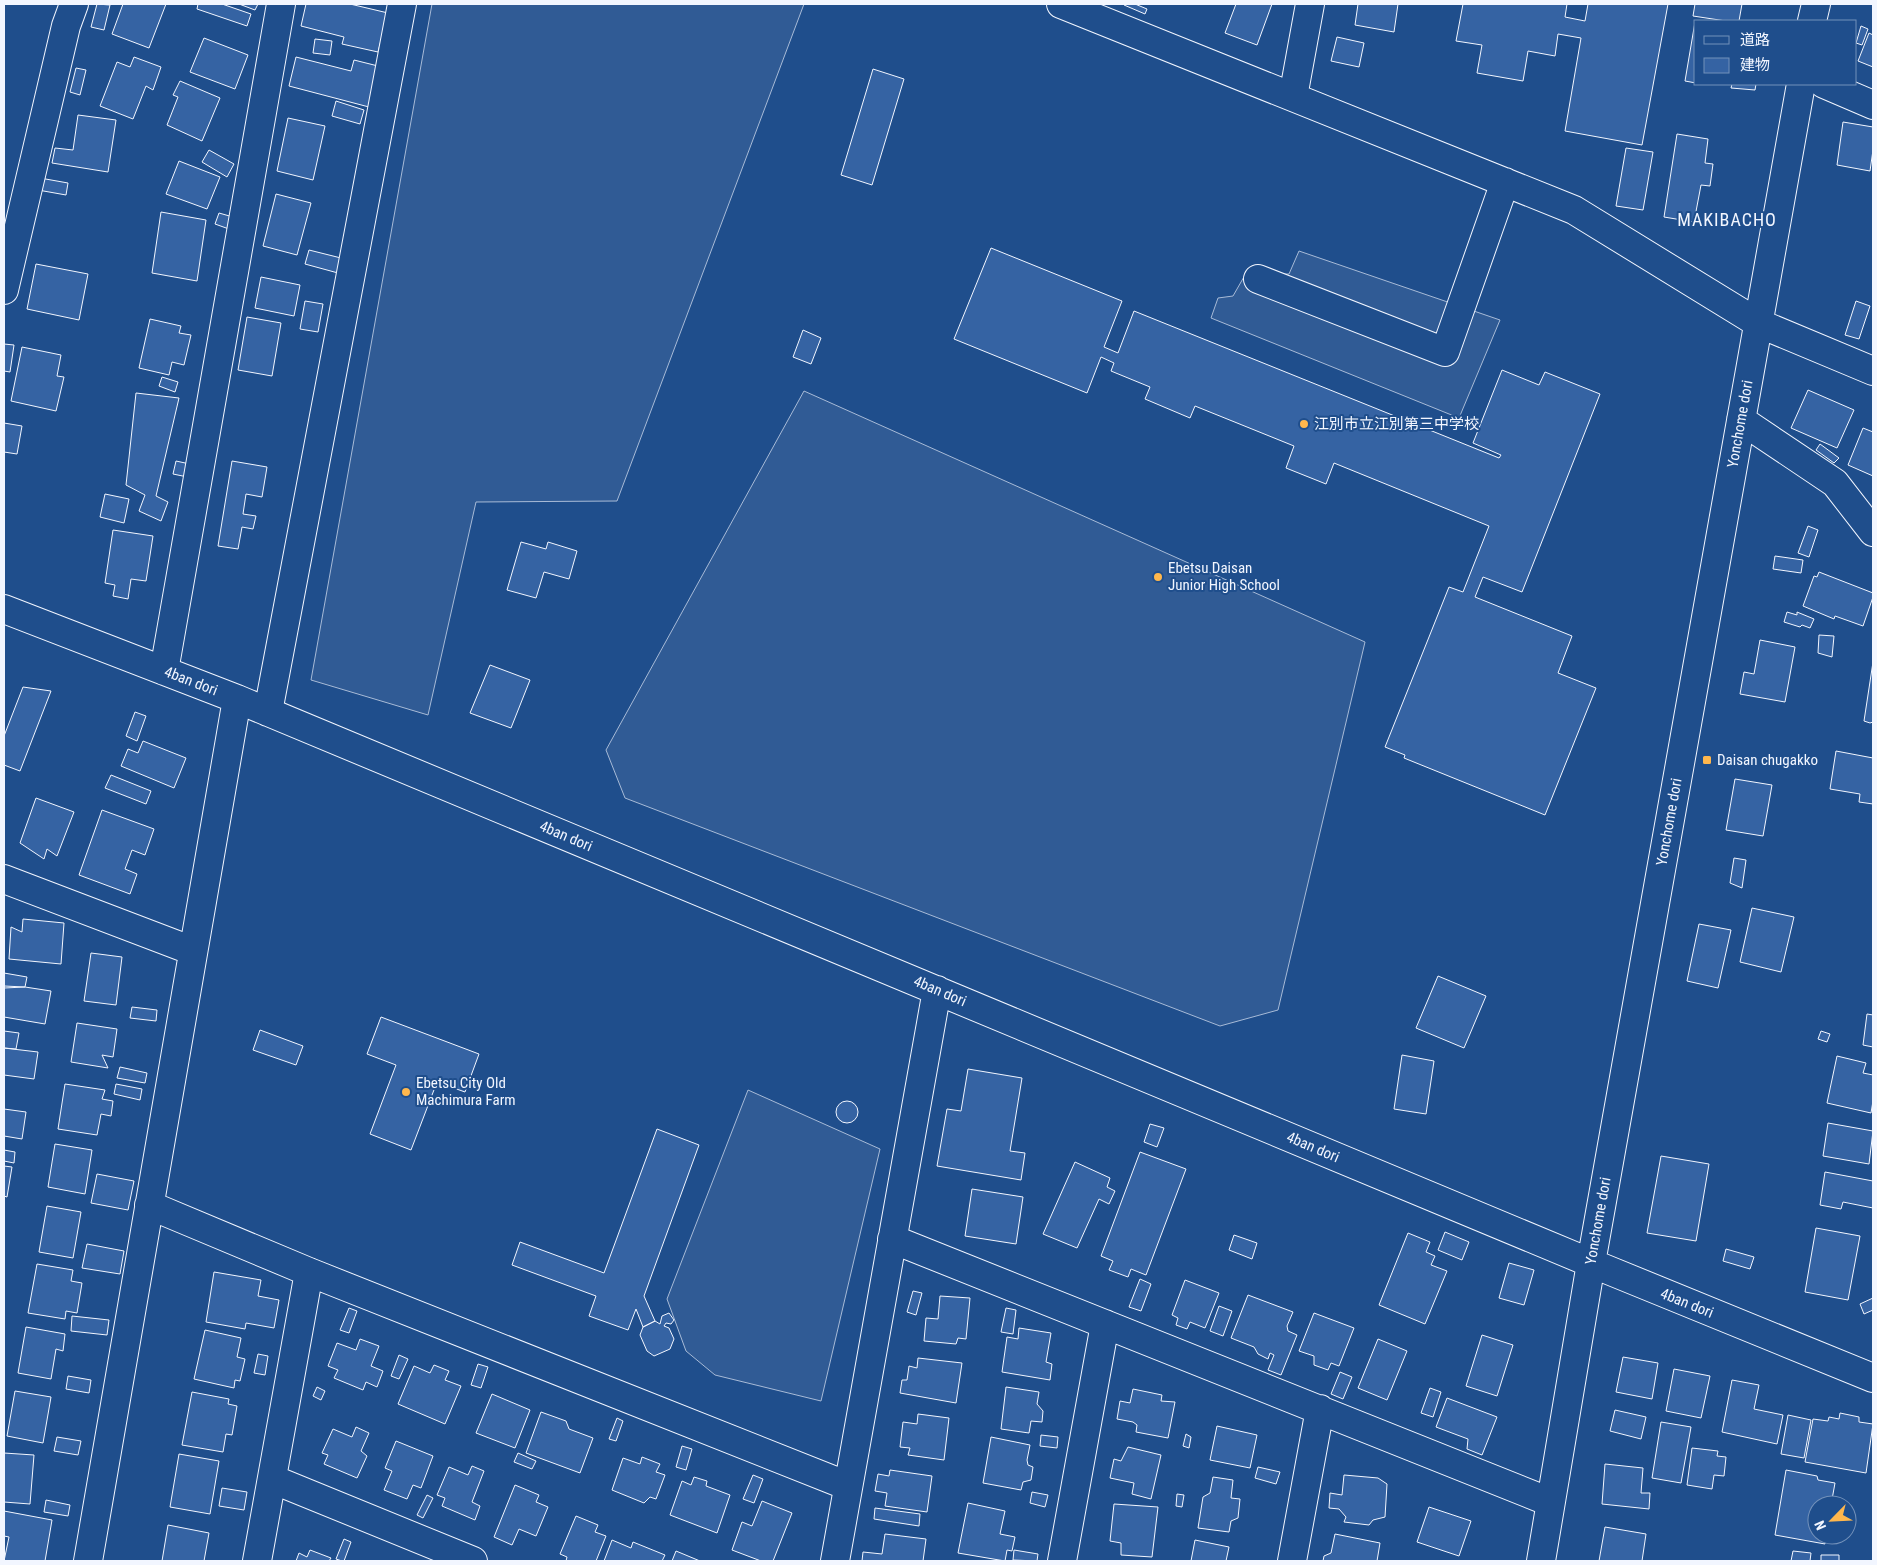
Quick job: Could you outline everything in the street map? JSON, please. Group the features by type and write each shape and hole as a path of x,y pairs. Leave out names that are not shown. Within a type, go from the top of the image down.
{"street":[{"path":"4,290 66,26 74,4"},
{"path":"164,671 281,4"},
{"path":"268,712 402,4"},
{"path":"1061,4 1574,210 1758,323 1873,371"},
{"path":"1293,97 1310,4"},
{"path":"1812,20 1816,4"},
{"name":"Yonchome dori","path":"1541,1561 1591,1263 1801,85"},
{"path":"1826,85 1873,105"},
{"path":"1258,279 1445,352 1505,182"},
{"path":"1741,420 1835,484 1873,532"},
{"name":"4ban dori","path":"4,609 237,699 1591,1263 1873,1378"},
{"path":"88,1561 237,699"},
{"path":"4,879 193,951"},
{"path":"835,1561 937,990"},
{"path":"149,1205 309,1272 848,1486"},
{"path":"892,1239 1550,1502"},
{"path":"257,1561 309,1272"},
{"path":"1062,1561 1105,1324"},
{"path":"1292,1561 1320,1410"},
{"path":"272,1480 473,1561"}],"shaded area":[{"path":"432,4 804,4 617,501 476,502 428,715 311,680"},
{"path":"1299,251 1500,320 1459,418 1211,318 1218,298 1233,296 1245,275 1289,274"},
{"path":"804,391 1365,642 1278,1010 1220,1026 625,798 606,750"},
{"path":"748,1090 880,1149 821,1401 715,1375 686,1351 667,1299"}],"building":[{"path":"97,4 110,5 104,30 91,27"},
{"path":"123,4 166,4 149,48 112,34"},
{"path":"198,4 222,4 251,14 247,26 197,9"},
{"path":"239,4 258,4 255,10"},
{"path":"306,4 350,4 388,13 378,52 342,44 344,37 301,26"},
{"path":"1125,4 1135,4 1147,9 1145,14"},
{"path":"1236,4 1272,4 1257,45 1225,33"},
{"path":"1358,4 1398,4 1394,32 1355,25"},
{"path":"1463,4 1567,4 1565,17 1585,21 1588,4 1668,4 1642,145 1565,131 1581,38 1558,34 1555,56 1528,51 1523,81 1477,73 1482,45 1456,41"},
{"path":"1695,4 1742,4 1739,20 1719,20 1693,16"},
{"path":"1861,26 1868,29 1862,45 1857,43"},
{"path":"1694,28 1694,83 1685,81"},
{"path":"1869,33 1873,35 1873,67 1858,61"},
{"path":"1337,37 1364,43 1359,67 1331,61"},
{"path":"204,38 248,55 235,89 190,72"},
{"path":"315,39 332,41 330,55 313,53"},
{"path":"134,57 161,67 153,90 146,86 133,119 100,106 117,62 130,67"},
{"path":"296,57 351,71 354,60 378,66 369,107 289,86"},
{"path":"76,68 86,70 80,95 70,92"},
{"path":"873,69 904,79 872,185 841,175"},
{"path":"180,81 220,98 202,141 167,125 178,97 173,95"},
{"path":"1732,85 1756,85 1755,90 1731,88"},
{"path":"336,101 364,110 360,124 332,116"},
{"path":"78,115 116,120 108,172 52,163 55,148 73,150"},
{"path":"288,118 325,126 313,180 277,171"},
{"path":"1843,122 1873,127 1873,150 1870,171 1837,165"},
{"path":"1677,134 1708,139 1705,163 1713,164 1710,186 1701,185 1694,222 1664,217"},
{"path":"1626,148 1653,152 1643,210 1616,206"},
{"path":"209,150 234,164 227,177 202,162"},
{"path":"179,161 220,177 207,209 166,194"},
{"path":"40,178 68,183 66,195 38,190"},
{"path":"276,194 311,203 297,255 263,246"},
{"path":"161,212 206,220 197,281 152,273"},
{"path":"219,213 233,217 229,229 215,224"},
{"path":"991,248 1122,301 1104,347 1118,353 1134,311 1499,458 1501,455 1473,443 1502,370 1539,385 1545,372 1600,394 1522,592 1483,577 1475,597 1572,636 1558,673 1596,688 1545,815 1404,758 1405,755 1385,747 1449,587 1463,592 1489,526 1334,463 1326,484 1286,468 1294,446 1195,406 1190,418 1145,399 1150,387 1111,371 1114,363 1101,357 1087,393 954,339"},
{"path":"309,250 341,258 338,273 305,264"},
{"path":"36,264 88,274 79,320 27,309"},
{"path":"261,277 300,285 294,316 255,308"},
{"path":"305,301 323,304 318,332 300,329"},
{"path":"1856,301 1870,306 1859,339 1845,335"},
{"path":"247,317 281,323 272,376 238,370"},
{"path":"150,319 181,326 179,333 191,335 184,365 172,362 169,375 139,368"},
{"path":"803,330 821,338 811,364 793,357"},
{"path":"4,344 14,345 10,372 4,371"},
{"path":"22,347 61,355 57,376 64,377 56,411 11,401"},
{"path":"162,377 178,382 175,392 159,386"},
{"path":"1808,390 1854,410 1837,448 1791,428"},
{"path":"136,393 179,398 156,496 168,502 161,521 139,511 145,495 126,485"},
{"path":"4,423 22,426 17,454 4,452"},
{"path":"1863,428 1873,432 1873,476 1848,465"},
{"path":"1820,444 1839,458 1834,463 1816,450"},
{"path":"176,461 199,466 197,479 173,474"},
{"path":"232,461 267,467 262,497 246,494 243,514 256,516 253,529 242,527 238,549 218,546"},
{"path":"105,494 129,499 124,523 100,517"},
{"path":"1808,526 1818,530 1809,557 1798,553"},
{"path":"113,530 153,536 146,581 131,579 128,599 113,596 115,585 105,583"},
{"path":"521,542 546,549 548,542 577,551 569,579 544,572 536,598 507,590"},
{"path":"1775,556 1803,560 1801,573 1773,569"},
{"path":"1819,572 1873,593 1863,626 1835,616 1834,619 1803,606 1814,576 1817,577"},
{"path":"1787,612 1797,615 1797,612 1814,619 1810,628 1784,622"},
{"path":"1819,635 1834,636 1832,657 1818,653"},
{"path":"1760,640 1795,647 1785,702 1740,694 1744,672 1754,674"},
{"path":"1873,662 1873,722 1870,723 1864,721"},
{"path":"490,665 530,680 511,728 470,713"},
{"path":"23,687 51,691 20,771 4,765 4,736"},
{"path":"135,712 146,716 137,741 126,736"},
{"path":"143,741 186,758 174,788 121,766 128,749 138,753"},
{"path":"1836,751 1873,758 1873,804 1859,802 1860,794 1830,789"},
{"path":"111,775 151,791 146,804 105,788"},
{"path":"1735,779 1772,785 1763,836 1726,830"},
{"path":"36,798 74,812 57,856 47,849 44,859 20,843"},
{"path":"102,810 154,829 145,855 132,850 125,869 137,874 130,894 79,875"},
{"path":"1734,858 1746,860 1742,888 1730,883"},
{"path":"1752,908 1794,917 1781,972 1740,962"},
{"path":"23,919 64,923 61,964 9,959 11,927 22,932"},
{"path":"1699,924 1731,930 1718,988 1687,981"},
{"path":"91,953 122,957 116,1005 84,1001"},
{"path":"4,973 27,977 25,987 4,986"},
{"path":"1438,976 1486,996 1464,1048 1416,1028"},
{"path":"25,987 51,991 45,1024 4,1017 4,988"},
{"path":"132,1007 157,1010 156,1021 130,1018"},
{"path":"1867,1014 1873,1015 1873,1047 1863,1045"},
{"path":"381,1017 479,1054 465,1092 437,1082 411,1150 370,1134 396,1065 367,1054"},
{"path":"77,1023 117,1029 113,1057 102,1055 108,1068 71,1062"},
{"path":"260,1030 303,1046 296,1065 253,1050"},
{"path":"4,1031 19,1033 16,1049 4,1048"},
{"path":"1821,1031 1830,1034 1827,1042 1818,1039"},
{"path":"4,1048 38,1052 34,1079 4,1075"},
{"path":"1402,1055 1434,1061 1426,1114 1394,1109"},
{"path":"1837,1056 1866,1063 1863,1073 1873,1075 1871,1113 1827,1103"},
{"path":"120,1067 147,1073 145,1083 117,1078"},
{"path":"968,1069 1022,1078 1010,1151 1025,1153 1021,1180 937,1166 947,1109 961,1111"},
{"path":"65,1084 105,1090 102,1099 113,1101 111,1116 101,1114 97,1135 58,1129"},
{"path":"116,1084 142,1089 140,1100 114,1094"},
{"path":"847,1101 855,1104 858,1112 855,1120 847,1123 839,1120 836,1112 839,1104"},
{"path":"4,1109 26,1112 22,1139 4,1136"},
{"path":"1828,1123 1873,1131 1869,1164 1823,1156"},
{"path":"1150,1124 1164,1128 1157,1147 1144,1142"},
{"path":"657,1129 699,1145 644,1296 655,1321 643,1327 636,1309 628,1330 589,1316 596,1296 512,1265 520,1242 604,1273"},
{"path":"55,1144 92,1150 85,1194 48,1187"},
{"path":"4,1150 15,1152 14,1163 4,1161"},
{"path":"1140,1152 1186,1169 1146,1275 1131,1269 1128,1277 1109,1270 1113,1261 1101,1256"},
{"path":"1661,1156 1709,1164 1696,1241 1647,1233"},
{"path":"1075,1162 1110,1178 1107,1187 1115,1191 1109,1204 1099,1199 1077,1248 1043,1234"},
{"path":"4,1166 12,1167 7,1197 4,1196"},
{"path":"1825,1172 1873,1181 1873,1208 1843,1202 1841,1209 1820,1205"},
{"path":"97,1174 134,1181 128,1210 91,1203"},
{"path":"972,1189 1023,1197 1016,1244 965,1236"},
{"path":"47,1206 81,1212 73,1258 39,1252"},
{"path":"1816,1228 1860,1236 1848,1300 1805,1292"},
{"path":"1445,1232 1469,1242 1462,1260 1438,1250"},
{"path":"1408,1233 1430,1242 1426,1252 1435,1256 1431,1265 1447,1271 1425,1324 1379,1305"},
{"path":"1234,1235 1257,1243 1252,1259 1229,1250"},
{"path":"87,1244 124,1251 120,1274 82,1268"},
{"path":"1726,1249 1754,1257 1750,1269 1723,1261"},
{"path":"1509,1263 1534,1270 1524,1305 1499,1298"},
{"path":"37,1264 73,1270 71,1281 82,1283 77,1313 66,1311 65,1319 28,1313"},
{"path":"214,1272 261,1280 258,1296 279,1300 274,1328 246,1323 245,1329 206,1322"},
{"path":"1140,1279 1151,1284 1141,1311 1129,1307"},
{"path":"1185,1280 1219,1293 1205,1328 1190,1322 1187,1329 1176,1325 1178,1318 1172,1315"},
{"path":"913,1291 922,1293 916,1315 907,1312"},
{"path":"1248,1295 1293,1312 1287,1326 1288,1331 1297,1335 1281,1375 1268,1370 1274,1355 1270,1353 1268,1359 1258,1354 1254,1347 1231,1338"},
{"path":"940,1296 970,1298 966,1339 958,1338 956,1344 924,1341 926,1318 938,1319"},
{"path":"1873,1298 1873,1310 1864,1314 1860,1304"},
{"path":"1219,1306 1232,1311 1223,1336 1210,1331"},
{"path":"349,1308 357,1311 349,1333 340,1330"},
{"path":"1006,1308 1016,1310 1013,1334 1001,1332"},
{"path":"669,1313 674,1320 671,1324 666,1323 664,1326 669,1328 674,1339 670,1349 654,1356 647,1351 640,1335 643,1327 655,1321 660,1324 662,1316"},
{"path":"1314,1313 1354,1328 1339,1366 1331,1363 1328,1370 1314,1365 1314,1356 1299,1351"},
{"path":"72,1316 109,1320 107,1335 71,1331"},
{"path":"26,1327 65,1334 63,1351 56,1349 51,1379 18,1373"},
{"path":"1019,1328 1051,1333 1046,1362 1052,1364 1050,1380 1002,1372 1007,1337 1018,1339"},
{"path":"205,1330 241,1338 237,1357 245,1359 240,1381 235,1380 234,1388 194,1379"},
{"path":"1482,1335 1513,1345 1497,1396 1466,1386"},
{"path":"360,1339 379,1346 371,1366 383,1371 377,1387 366,1382 363,1390 334,1378 338,1370 328,1366 337,1343 356,1350"},
{"path":"1378,1339 1407,1351 1387,1400 1358,1388"},
{"path":"258,1354 268,1356 265,1375 254,1373"},
{"path":"399,1355 408,1359 399,1379 391,1376"},
{"path":"1623,1357 1658,1363 1652,1399 1616,1392"},
{"path":"918,1358 962,1363 956,1403 900,1393 902,1380 907,1380 909,1366 917,1368"},
{"path":"478,1364 488,1367 481,1388 471,1385"},
{"path":"434,1365 449,1371 445,1380 461,1386 445,1424 398,1404 414,1366 430,1373"},
{"path":"1674,1369 1710,1376 1701,1418 1666,1411"},
{"path":"1340,1372 1352,1377 1343,1399 1331,1394"},
{"path":"68,1376 91,1380 89,1393 66,1389"},
{"path":"1732,1380 1759,1385 1754,1409 1783,1415 1777,1444 1722,1432"},
{"path":"317,1387 325,1391 321,1400 313,1396"},
{"path":"1006,1387 1039,1392 1037,1404 1043,1411 1042,1422 1031,1421 1029,1433 1001,1429"},
{"path":"1430,1388 1441,1392 1433,1417 1421,1413"},
{"path":"1133,1389 1162,1395 1161,1401 1175,1402 1168,1438 1136,1432 1137,1425 1133,1422 1117,1419 1120,1401 1130,1403"},
{"path":"15,1391 51,1397 43,1443 7,1436"},
{"path":"192,1392 229,1399 228,1404 237,1406 232,1435 226,1434 223,1452 182,1445"},
{"path":"492,1394 530,1410 515,1448 476,1433"},
{"path":"1447,1398 1497,1417 1482,1455 1467,1449 1468,1439 1436,1427"},
{"path":"1615,1410 1646,1417 1641,1439 1610,1431"},
{"path":"541,1412 566,1421 569,1429 593,1438 580,1473 526,1453"},
{"path":"1840,1413 1859,1417 1859,1422 1873,1424 1866,1473 1805,1462 1813,1419 1828,1421 1829,1417 1839,1419"},
{"path":"918,1414 949,1418 944,1460 908,1455 910,1448 900,1447 903,1422 917,1424"},
{"path":"1788,1415 1811,1420 1804,1458 1781,1454"},
{"path":"617,1418 623,1421 616,1441 609,1439"},
{"path":"1661,1422 1691,1427 1681,1483 1652,1478"},
{"path":"1217,1426 1257,1435 1250,1468 1210,1460"},
{"path":"356,1427 369,1433 361,1451 367,1456 357,1478 324,1464 328,1455 322,1453 333,1429 352,1437"},
{"path":"1186,1434 1191,1437 1189,1448 1183,1446"},
{"path":"1041,1435 1058,1437 1057,1448 1040,1446"},
{"path":"57,1437 81,1441 78,1455 54,1451"},
{"path":"991,1437 1030,1445 1027,1460 1028,1465 1033,1467 1031,1480 1023,1482 1021,1490 983,1483"},
{"path":"396,1441 433,1456 421,1488 413,1485 407,1499 384,1490 392,1471 385,1468"},
{"path":"682,1446 692,1449 686,1470 676,1467"},
{"path":"1128,1447 1161,1455 1151,1499 1132,1494 1134,1483 1110,1478 1114,1459 1121,1461"},
{"path":"1692,1448 1718,1451 1717,1456 1726,1457 1724,1476 1714,1475 1712,1489 1687,1485"},
{"path":"4,1453 34,1455 30,1504 4,1502"},
{"path":"518,1453 536,1461 532,1469 514,1462"},
{"path":"179,1454 219,1461 210,1514 170,1507"},
{"path":"642,1457 660,1464 656,1472 665,1475 656,1499 650,1497 644,1503 612,1490 623,1458 640,1464"},
{"path":"1605,1464 1643,1468 1641,1493 1650,1493 1649,1509 1602,1504"},
{"path":"472,1466 484,1471 472,1502 480,1506 475,1520 442,1506 445,1498 437,1495 449,1467 468,1475"},
{"path":"1258,1467 1280,1472 1276,1484 1255,1478"},
{"path":"890,1470 932,1476 927,1512 885,1506 887,1493 875,1491 878,1474 889,1476"},
{"path":"1786,1470 1817,1476 1818,1480 1835,1483 1833,1495 1807,1495 1807,1541 1775,1535"},
{"path":"753,1475 763,1479 754,1503 743,1499"},
{"path":"1344,1475 1378,1478 1387,1484 1385,1517 1373,1520 1369,1525 1344,1522 1346,1517 1339,1509 1329,1508 1330,1493 1342,1495"},
{"path":"694,1477 707,1481 706,1486 730,1495 717,1533 670,1515 682,1481 691,1485"},
{"path":"1213,1477 1233,1480 1231,1498 1240,1499 1238,1518 1231,1521 1229,1532 1198,1528 1203,1497 1210,1493"},
{"path":"515,1485 539,1495 536,1502 548,1507 536,1536 519,1529 512,1545 494,1537"},
{"path":"222,1488 247,1492 244,1510 219,1506"},
{"path":"1032,1492 1048,1495 1045,1507 1030,1503"},
{"path":"1177,1494 1184,1495 1182,1507 1176,1506"},
{"path":"427,1495 433,1498 423,1518 417,1515"},
{"path":"46,1500 70,1505 68,1516 44,1512"},
{"path":"762,1501 792,1513 773,1561 761,1561 732,1550 742,1522 752,1526"},
{"path":"968,1503 1005,1511 1000,1534 1015,1537 1012,1551 1007,1550 1005,1561 958,1553"},
{"path":"1114,1504 1158,1507 1152,1557 1121,1555 1121,1543 1110,1541"},
{"path":"1429,1507 1471,1521 1459,1556 1417,1542"},
{"path":"875,1508 920,1514 919,1526 874,1519"},
{"path":"4,1511 52,1520 45,1561 4,1561 9,1537 4,1536"},
{"path":"576,1516 598,1525 595,1532 606,1536 596,1561 566,1561 567,1557 560,1554"},
{"path":"168,1525 209,1533 204,1561 162,1561"},
{"path":"1605,1527 1646,1534 1642,1561 1599,1561"},
{"path":"885,1534 926,1539 923,1561 862,1561 863,1552 882,1554"},
{"path":"1335,1534 1380,1543 1377,1561 1323,1561 1324,1556 1331,1553"},
{"path":"344,1539 351,1542 344,1561 342,1561 336,1559"},
{"path":"612,1540 631,1548 633,1542 665,1555 662,1561 604,1561"},
{"path":"1195,1540 1229,1547 1226,1561 1191,1561"},
{"path":"310,1550 331,1558 329,1561 296,1561 299,1553 307,1557"},
{"path":"1014,1550 1038,1554 1037,1561 1013,1560"},
{"path":"676,1551 700,1561 672,1561"},
{"path":"1793,1551 1811,1553 1810,1561 1791,1561"},
{"path":"1821,1555 1839,1555 1839,1561 1821,1561"}],"place":[{"name":"江別市立江別第三中学校","path":"1304,424"},
{"name":"Ebetsu Daisan Junior High School","path":"1158,577"},
{"name":"Daisan chugakko","path":"1707,760"},
{"name":"Ebetsu City Old Machimura Farm","path":"406,1092"}],"district":[{"name":"MAKIBACHO","path":"1727,220"}]}
